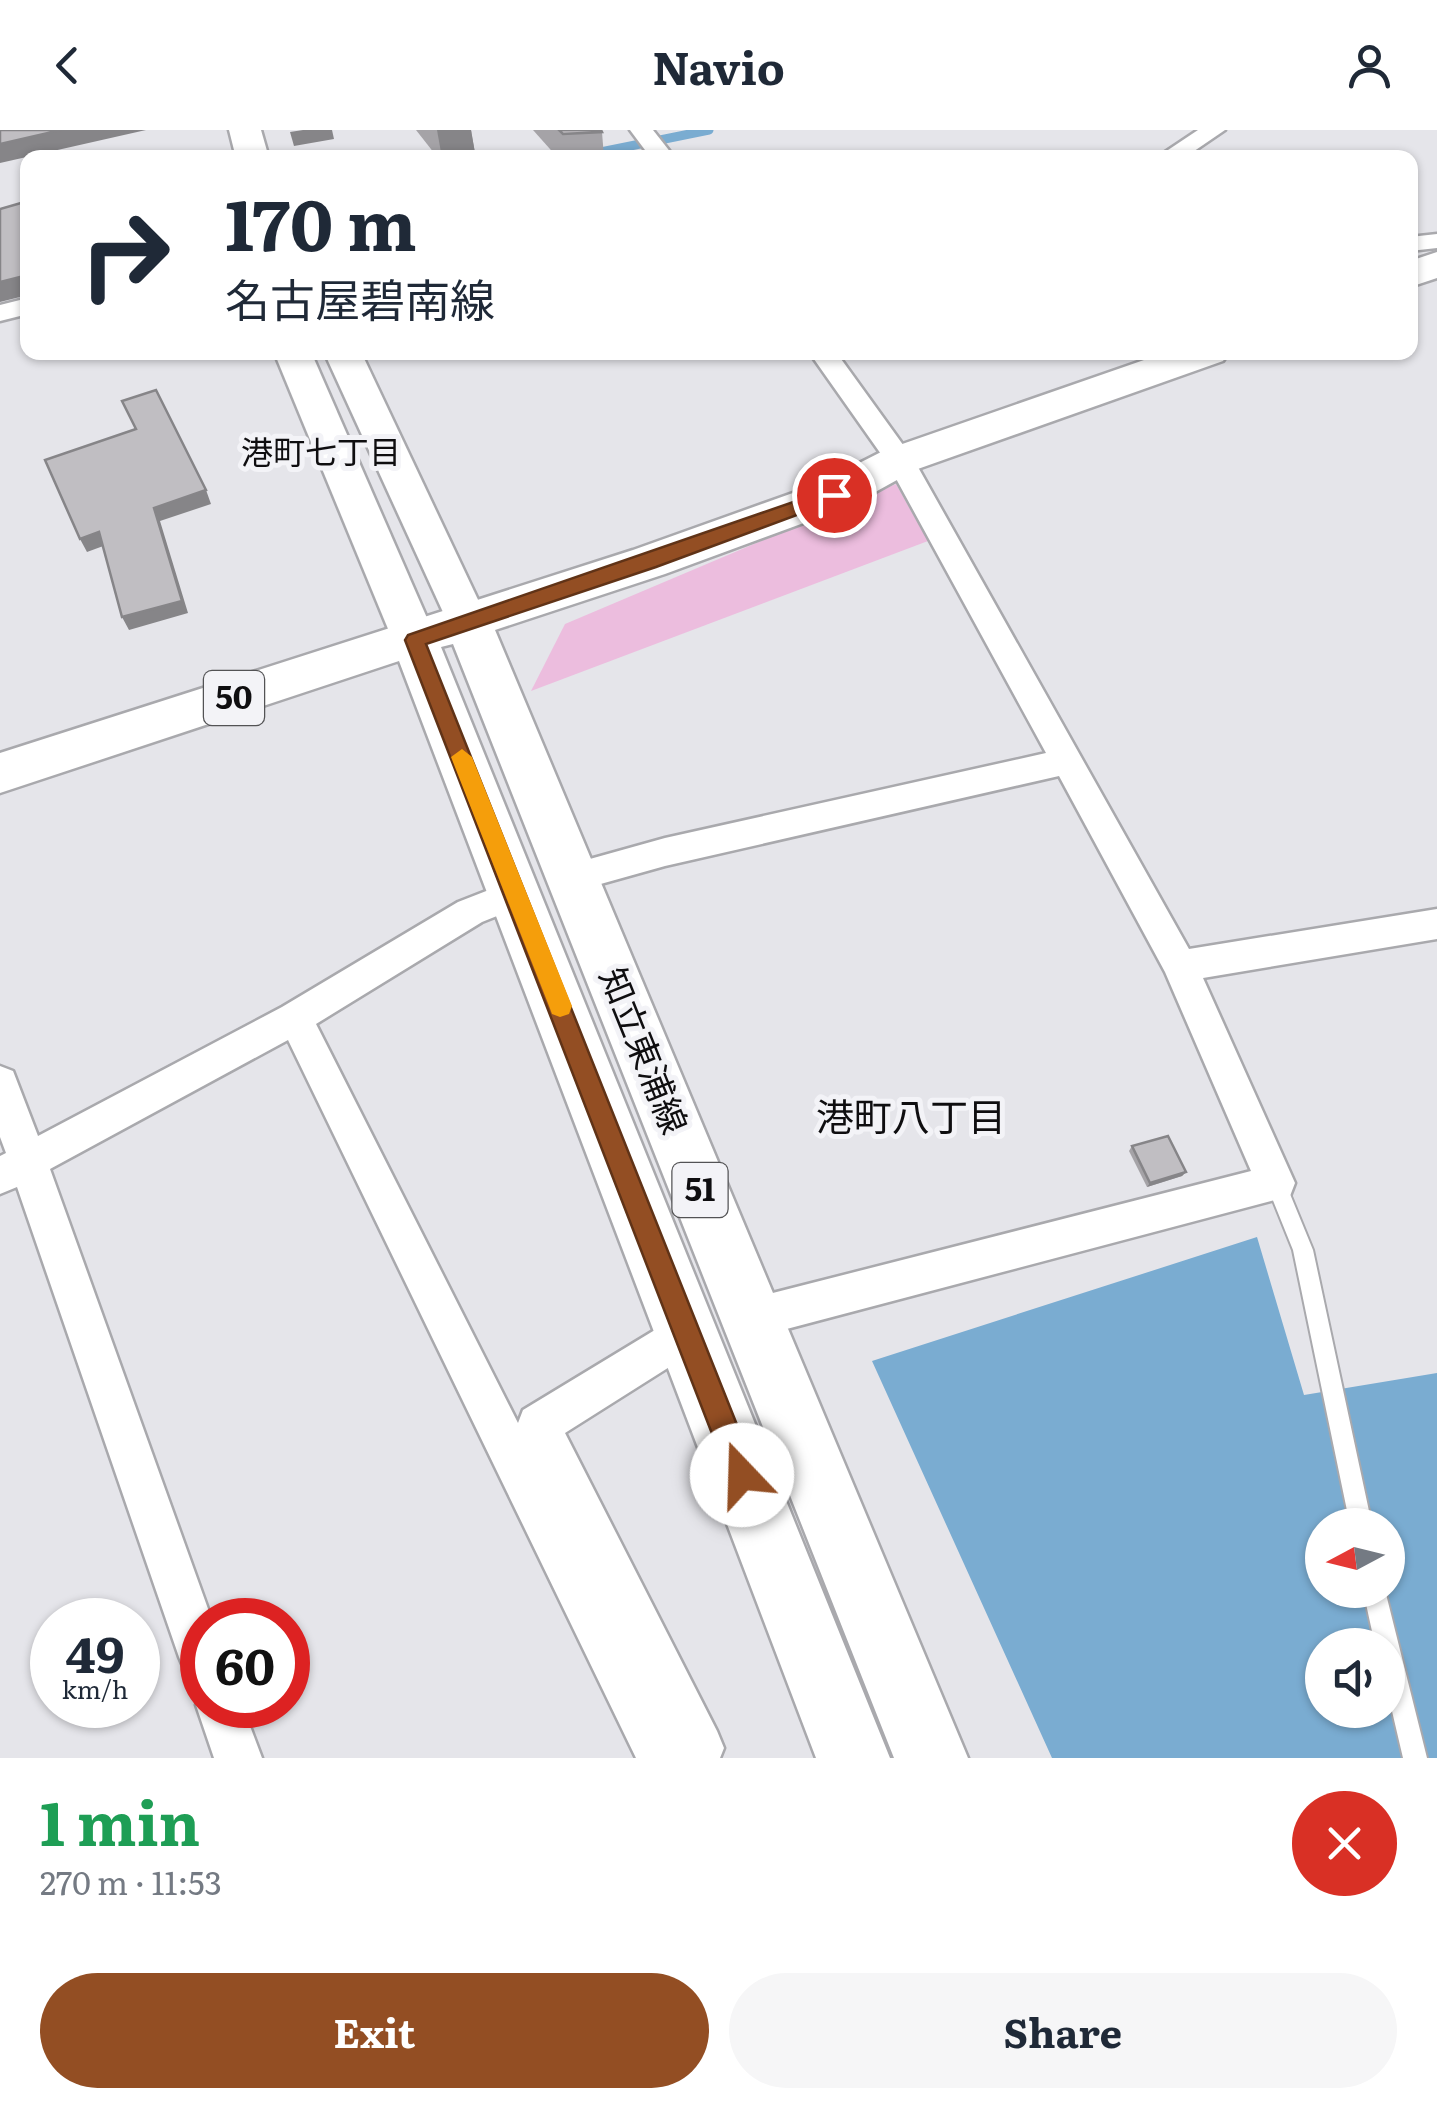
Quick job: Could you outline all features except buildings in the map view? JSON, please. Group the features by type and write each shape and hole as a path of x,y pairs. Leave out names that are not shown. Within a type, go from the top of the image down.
{"main road":[{"name":"50","path":"0,774 441,632 834,495 900,460 1187,360"},
{"name":"知立東浦線","path":"441,632 544,886 753,1318 932,1758"},
{"name":"知立東浦線","path":"544,886 687,1333 854,1758"}],"street":[{"path":"1180,150 1214,130"},
{"path":"296,360 333,444 370,546 441,632"},
{"path":"345,360 441,632"},
{"path":"753,1318 1276,1183 1180,966 900,460 828,360"},
{"path":"14,1168 294,1018 470,912 544,886 665,852 1068,761"},
{"path":"1180,966 1437,924"},
{"path":"294,1018 688,1756"},
{"path":"0,1082 14,1168 180,1600"},
{"path":"687,1333 538,1424 688,1756"},
{"path":"228,1728 238,1758"}],"lane":[{"path":"1276,1183 1303,1250 1357,1508"},
{"path":"1405,1721 1414,1758"}],"shaded area":[{"path":"896,484 928,541 531,691 565,624"}],"water":[{"path":"1257,1237 1304,1395 1437,1373 1437,1758 1052,1758 872,1361"}],"waterway":[{"path":"610,150 709,130"}],"slow traffic":[{"path":"462,757 560,1006"}],"district":[{"name":"港町七丁目","path":"321,453"},
{"name":"港町八丁目","path":"911,1118"}],"route":[{"path":"742,1475 415,640 834,495"}]}
